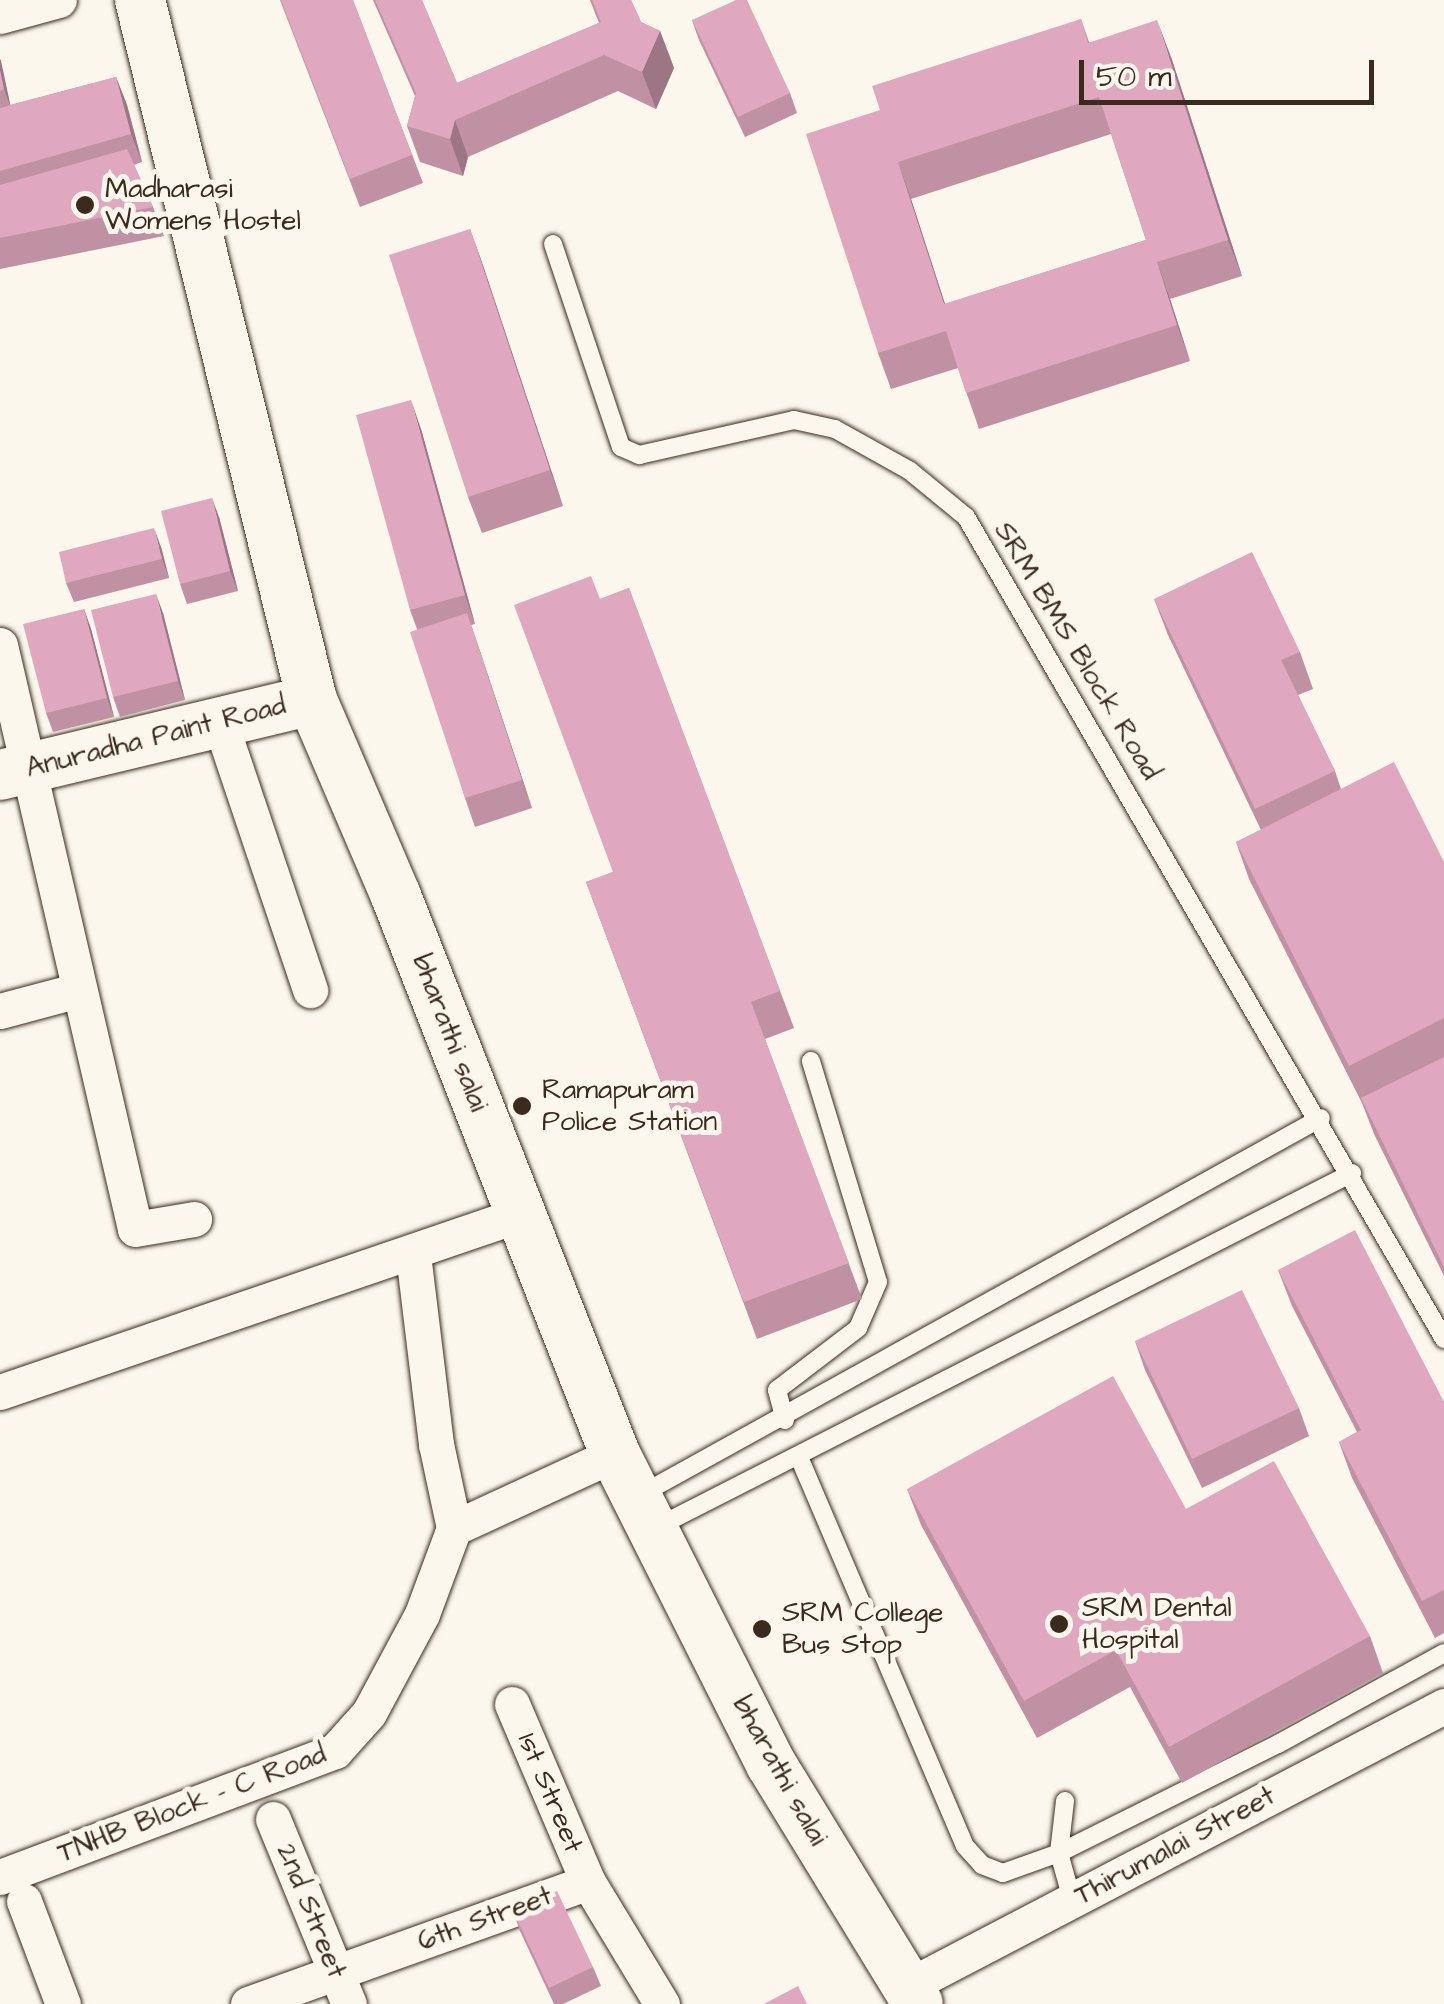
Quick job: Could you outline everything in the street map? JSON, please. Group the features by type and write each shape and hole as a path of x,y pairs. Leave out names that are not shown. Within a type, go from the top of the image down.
{"street":[{"path":"0,16 59,0"},
{"name":"bharathi salai","path":"140,0 312,700 638,1492 771,1764 912,1996"},
{"path":"0,645 14,772 79,990 135,1229 194,1219"},
{"name":"Anuradha Paint Road","path":"14,772 312,700"},
{"path":"220,722 310,990"},
{"path":"0,1011 79,990"},
{"path":"0,1392 521,1214"},
{"path":"412,1254 436,1444 454,1528 638,1492"},
{"name":"TNHB Block - C Road","path":"12,1889 335,1751 378,1696 422,1614 454,1528"},
{"name":"1st Street","path":"512,1704 588,1882"},
{"name":"Thirumalai Street","path":"912,1996 1072,1900 1444,1706"},
{"name":"2nd Street","path":"273,1818 343,1988"},
{"name":"6th Street","path":"248,2004 343,1988 588,1882 662,2004"},
{"path":"12,1889 63,2004"}],"lane":[{"name":"SRM BMS Block Road","path":"553,244 620,447 639,455 794,420 835,429 910,471 966,517 1321,1118 1444,1338"},
{"path":"785,1420 778,1390 858,1328 878,1282 811,1061"},
{"path":"638,1492 785,1420 1321,1118"},
{"path":"638,1492 799,1456 1352,1173"},
{"path":"799,1456 965,1846 982,1866 1004,1873 1059,1853 1444,1654"},
{"path":"1065,1801 1059,1853 1072,1900"}],"building":[{"path":"281,0 353,0 412,155 350,179"},
{"path":"375,0 422,0 457,83 601,22 592,0 631,0 641,22 660,31 642,72 604,55 455,120 450,139 407,126 416,93"},
{"path":"736,0 747,0 790,93 738,117 692,20"},
{"path":"1081,19 1088,43 1157,20 1228,240 1157,262 1177,325 966,393 946,331 878,353 806,134 880,110 872,86","holes":["1099,97 1146,240 944,304 898,162"]},
{"path":"116,77 131,134 0,171 0,108"},
{"path":"127,149 153,207 0,238 0,185"},
{"path":"470,229 550,470 468,497 389,255"},
{"path":"411,400 465,595 410,610 356,415"},
{"path":"212,498 230,571 180,584 161,511"},
{"path":"154,528 162,559 66,583 59,552"},
{"path":"1252,552 1300,652 1281,660 1335,771 1255,809 1154,599"},
{"path":"591,576 600,599 629,588 780,991 751,1002 849,1263 744,1302 586,882 613,872 514,605"},
{"path":"156,594 178,681 113,697 91,610"},
{"path":"84,609 107,698 46,713 23,624"},
{"path":"467,613 522,780 465,798 410,632"},
{"path":"1394,762 1444,862 1444,1018 1349,1066 1236,842"},
{"path":"1444,1057 1444,1267 1361,1098"},
{"path":"1355,1230 1444,1402 1444,1590 1422,1601 1339,1442 1361,1430 1278,1270"},
{"path":"1242,1290 1299,1408 1192,1459 1135,1341"},
{"path":"1113,1376 1186,1509 1274,1461 1370,1636 1169,1747 1116,1650 1024,1701 907,1489"},
{"path":"557,1891 593,1967 549,1988 513,1911"},
{"path":"798,1986 807,2004 764,2004"}],"place":[{"name":"Madharasi Womens Hostel","path":"85,205"},
{"name":"Ramapuram Police Station","path":"522,1106"},
{"name":"SRM Dental Hospital","path":"1059,1624"},
{"name":"SRM College Bus Stop","path":"762,1629"}]}
